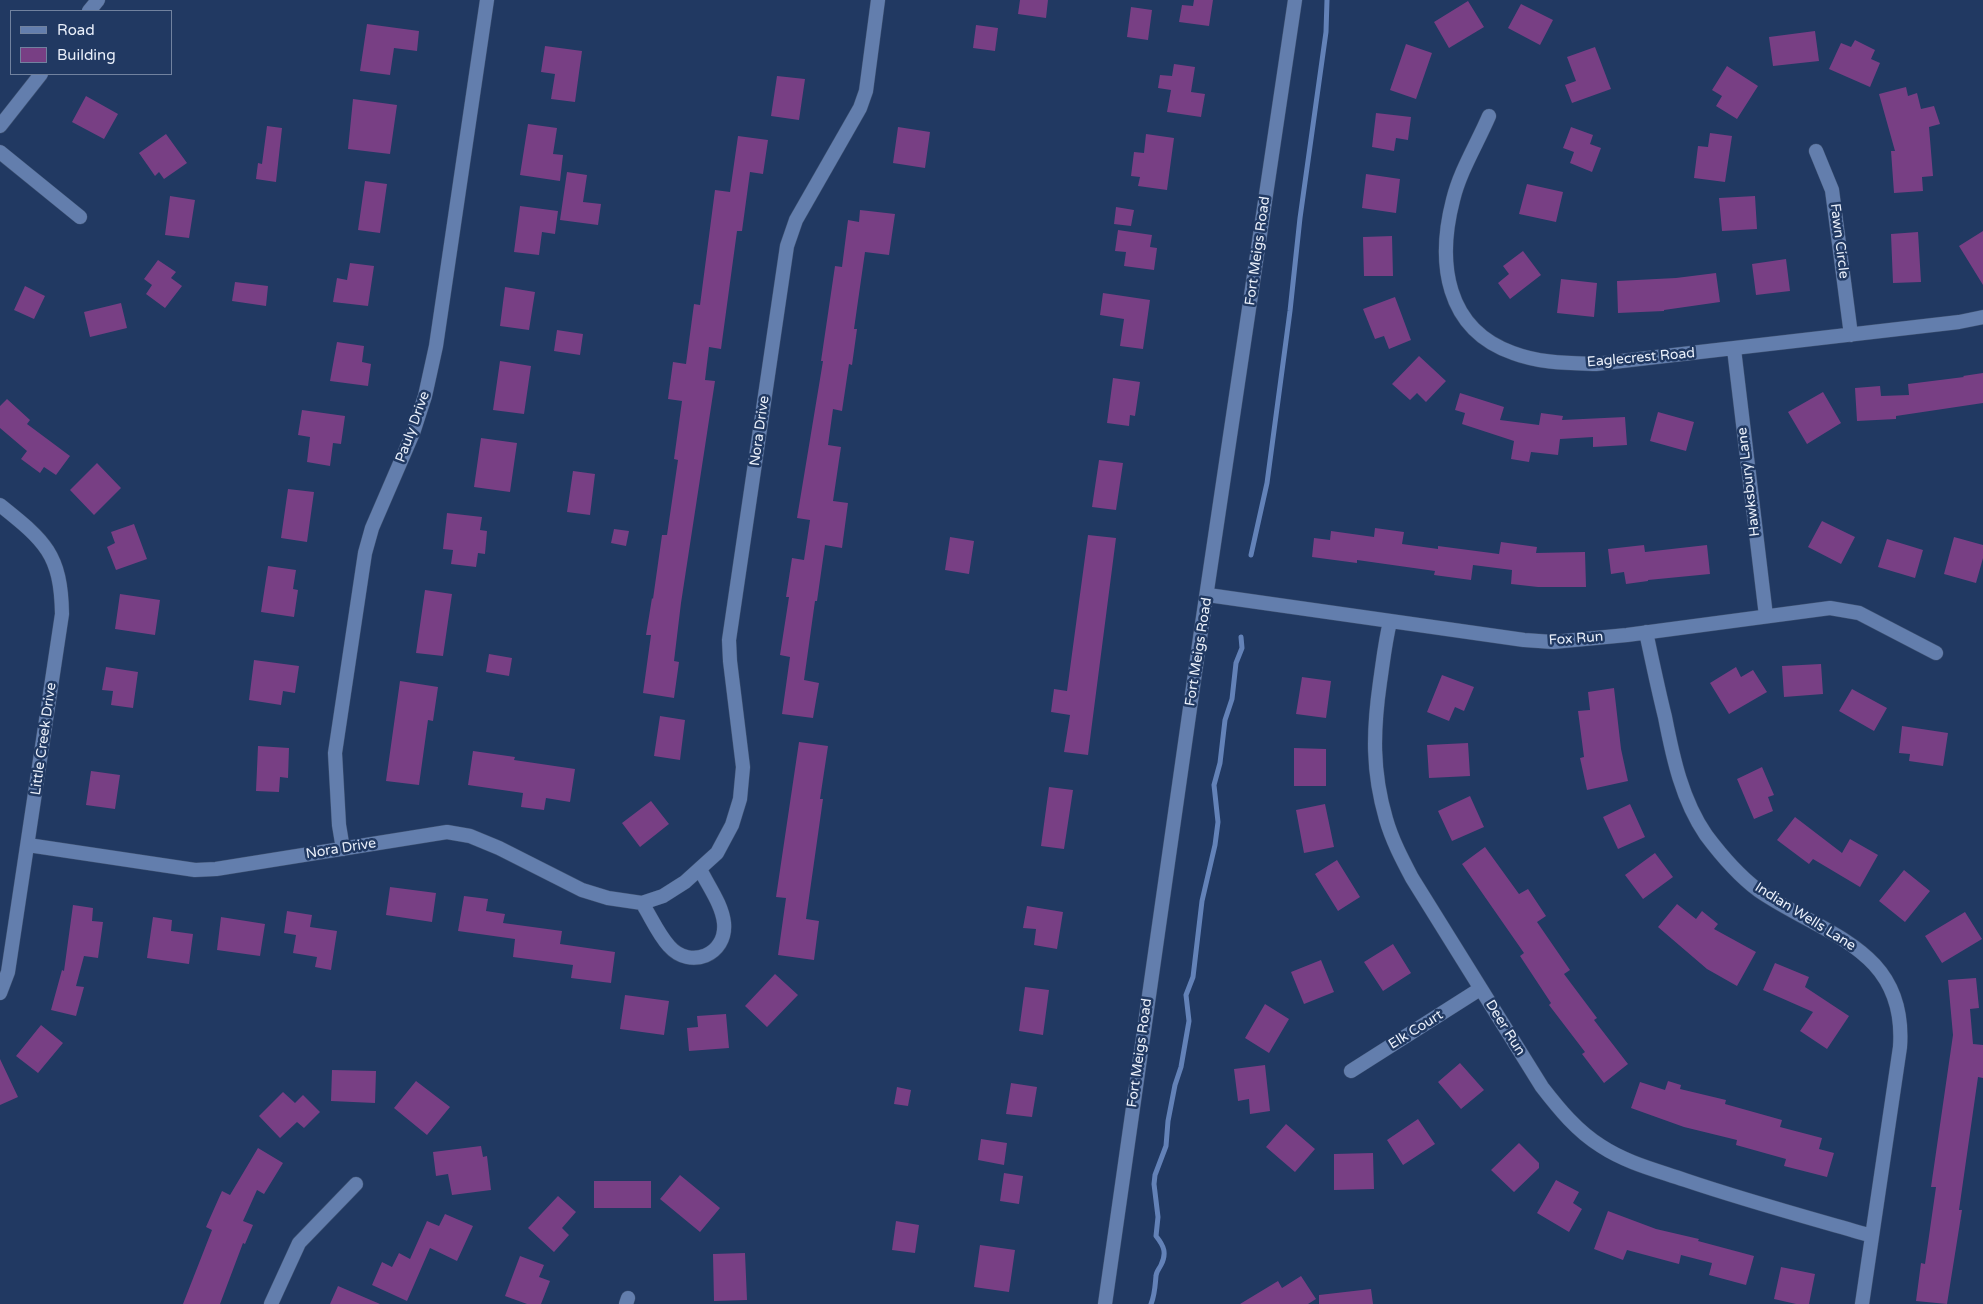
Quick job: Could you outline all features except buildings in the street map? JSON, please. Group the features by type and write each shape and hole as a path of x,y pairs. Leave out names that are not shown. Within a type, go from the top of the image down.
{"street":[{"path":"90,10 98,0"},
{"name":"Pauly Drive","path":"343,849 339,825 335,752 358,592 372,528 413,432 425,396 436,346 487,0"},
{"name":"Nora Drive","path":"28,845 196,870 216,869 447,832 470,836 499,848 582,890 608,898 642,903 663,896 686,882 717,853 732,825 740,799 743,767 730,661 730,640 787,246 796,220 860,108 866,91 878,0"},
{"name":"Fort Meigs Road","path":"1105,1304 1121,1181 1295,0"},
{"path":"0,126 40,75"},
{"name":"Eaglecrest Road","path":"1489,116 1457,187 1448,230 1446,258 1449,287 1458,309 1477,332 1488,341 1513,354 1554,362 1596,364 1959,322 1983,317"},
{"name":"Fawn Circle","path":"1816,151 1832,190 1851,335"},
{"path":"0,152 80,217"},
{"name":"Hawksbury Lane","path":"1734,348 1766,616"},
{"name":"Little Creek Drive","path":"0,505 32,531 49,550 58,573 62,593 62,614 28,845 8,972 0,993"},
{"name":"Fox Run","path":"1208,595 1390,622 1524,640 1554,642 1830,608 1860,613 1936,653"},
{"name":"Deer Run","path":"1390,622 1378,700 1374,745 1377,783 1386,820 1395,844 1412,878 1480,989 1558,1109 1599,1145 1623,1159 1721,1192 1872,1236"},
{"name":"Indian Wells Lane","path":"1646,632 1674,760 1692,810 1704,832 1732,866 1758,889 1860,950 1879,969 1893,993 1900,1019 1900,1040 1862,1304"},
{"path":"642,903 668,946 677,953 696,957 712,954 724,935 724,924 722,912 700,869"},
{"name":"Elk Court","path":"1351,1071 1480,989"},
{"path":"271,1304 299,1243 356,1184"}],"waterway":[{"path":"1251,555 1267,483 1290,311 1300,218 1326,32 1327,0"},
{"path":"1151,1304 1156,1275 1163,1261 1164,1253 1163,1246 1156,1236 1158,1217 1154,1184 1155,1175 1166,1146 1168,1121 1175,1085 1181,1067 1189,1021 1186,995 1193,977 1202,901 1215,845 1218,822 1214,785 1220,763 1225,720 1232,699 1236,663 1242,648 1241,637"}]}
